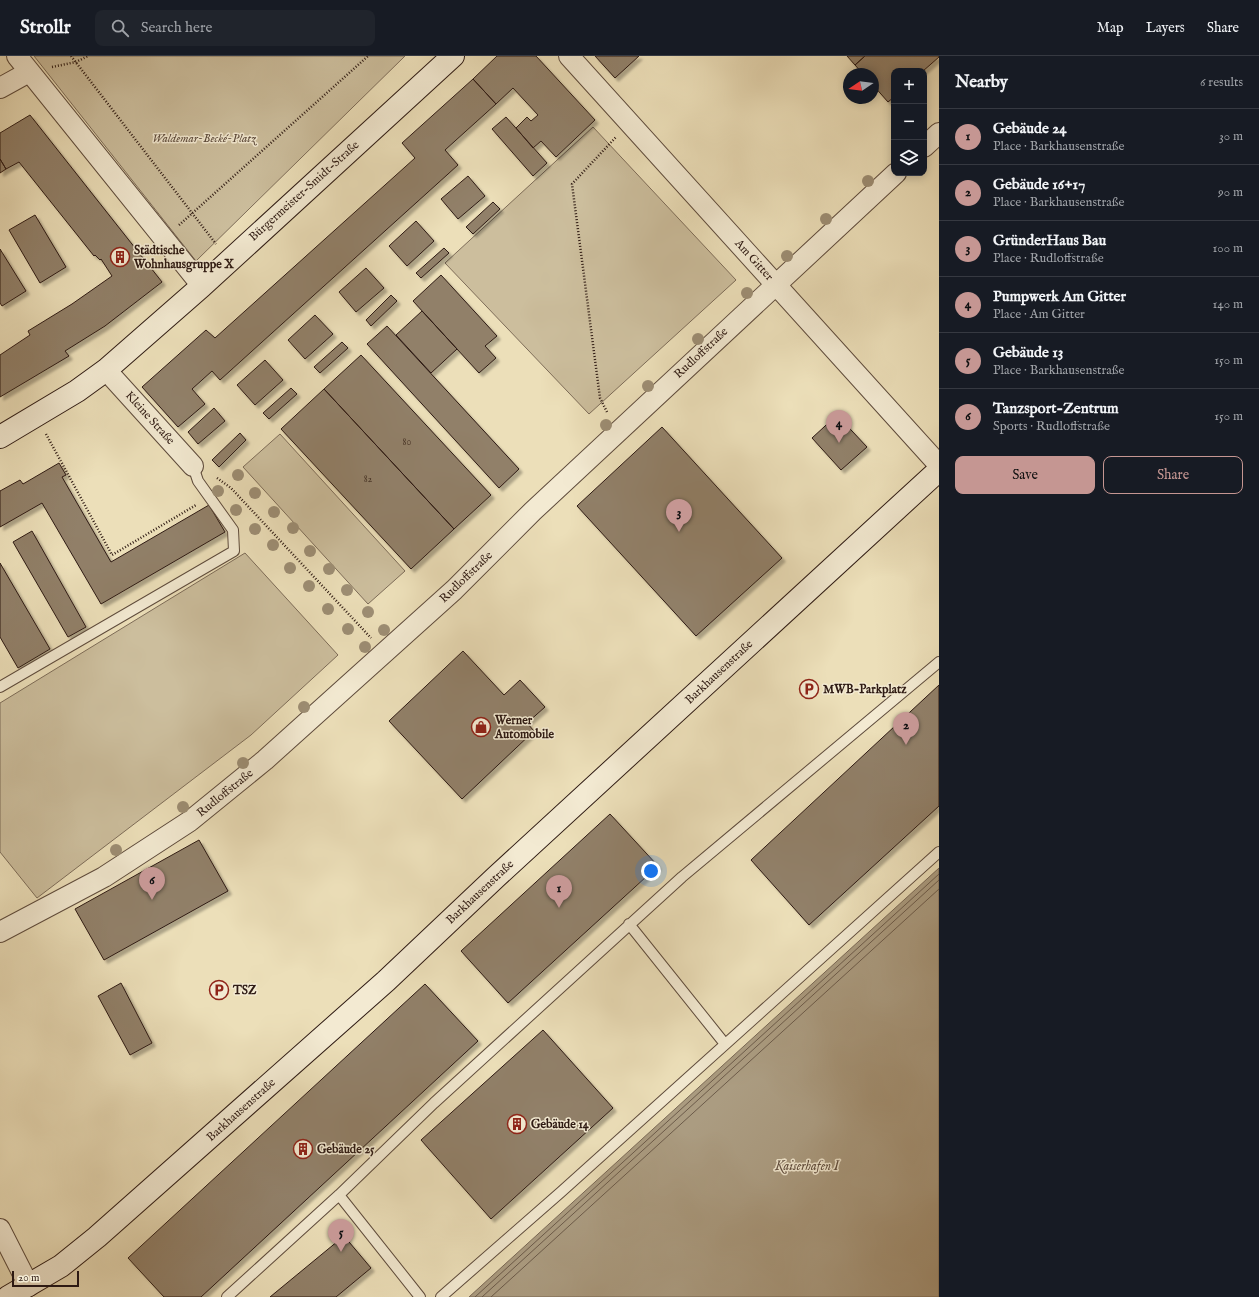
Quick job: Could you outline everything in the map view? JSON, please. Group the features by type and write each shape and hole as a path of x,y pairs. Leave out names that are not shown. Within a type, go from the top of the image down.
{"main road":[{"name":"Bürgermeister-Smidt-Straße","path":"0,438 77,391 106,370 202,286 453,56"},
{"name":"Barkhausenstraße","path":"8,1297 61,1266 97,1237 386,981 502,872 939,470"}],"street":[{"path":"17,56 202,286"},
{"name":"Am Gitter","path":"569,56 939,465"},
{"path":"0,88 29,72"},
{"path":"927,144 939,133"},
{"name":"Rudloffstraße","path":"0,932 104,877 190,821 265,760 454,590 533,511 893,176"},
{"name":"Kleine Straße","path":"106,370 193,466"},
{"path":"0,1229 29,1286"}],"lane":[{"path":"0,687 234,551 233,530 198,481 193,466"},
{"path":"227,1297 339,1195 434,1103 629,924 682,877 939,662"},
{"path":"442,1297 939,852"},
{"path":"629,924 725,1044"},
{"path":"339,1195 420,1297"}],"path":[{"path":"71,56 229,261"},
{"path":"76,62 88,56"},
{"path":"164,238 368,56"},
{"path":"617,432 600,398 572,184 629,122"},
{"path":"36,416 112,554 209,498"},
{"path":"193,466 223,481 231,488 384,653"}],"green space":[{"name":"Waldemar-Becké-Platz","path":"34,56 405,56 196,261"},
{"path":"593,127 736,280 589,414 445,263"},
{"path":"280,434 405,571 368,604 243,467"},
{"path":"245,553 338,655 251,735 37,898 0,852 0,703"}],"water":[{"name":"Kaiserhafen I","path":"939,868 939,1297 469,1297"}],"building":[{"path":"497,56 536,56 595,120 556,157 541,141 533,148 516,128 527,117 531,121 538,115 513,88 496,104 473,79"},
{"path":"595,56 639,56 615,78"},
{"path":"847,56 865,56 855,65"},
{"path":"865,56 939,56 926,68 891,68 891,100 888,102 879,92 879,68 858,68 855,65"},
{"path":"473,79 496,104 445,150 458,165 220,380 212,371 192,389 205,404 178,427 142,387 206,330 215,338 415,158 402,143"},
{"name":"Städtische Wohnhausgruppe X","path":"30,115 162,282 105,326 65,351 69,356 0,397 0,355 30,335 28,331 72,304 112,276 101,259 100,260 95,255 94,256 19,162 6,169 0,159 0,133"},
{"path":"506,117 547,163 533,176 492,129"},
{"path":"0,159 6,169 0,173"},
{"path":"468,176 485,196 458,219 441,199"},
{"path":"493,202 500,209 473,234 466,227"},
{"path":"35,215 66,267 40,283 9,230"},
{"path":"416,221 434,241 407,266 389,246"},
{"path":"444,248 449,253 421,278 416,273"},
{"path":"0,249 26,291 2,306 0,303"},
{"path":"366,268 384,288 356,312 339,292"},
{"path":"441,275 497,336 485,346 496,358 479,373 413,301"},
{"path":"391,295 397,301 371,326 366,320"},
{"path":"422,311 457,349 431,373 396,335"},
{"path":"315,315 333,334 305,359 288,340"},
{"path":"387,326 519,469 499,488 367,344"},
{"path":"342,342 348,348 320,373 314,367"},
{"path":"361,355 491,495 454,529 324,389"},
{"path":"265,360 283,380 255,405 237,385"},
{"path":"291,388 297,394 269,419 263,413"},
{"path":"324,389 454,529 411,569 281,429"},
{"path":"214,408 225,421 198,444 188,432"},
{"path":"837,415 867,447 841,470 812,438"},
{"path":"662,427 782,558 696,636 577,506"},
{"path":"240,433 246,440 219,467 212,460"},
{"path":"59,463 66,475 62,477 111,562 209,505 225,532 101,604 42,503 0,527 0,491 20,480 23,484"},
{"path":"32,531 86,627 68,637 13,542"},
{"path":"0,563 50,649 18,668 0,637"},
{"path":"463,651 504,695 520,680 545,707 527,723 534,731 462,799 389,721"},
{"path":"939,685 939,806 809,925 751,860"},
{"path":"610,814 658,866 508,1003 461,951"},
{"path":"199,840 228,891 104,960 75,909"},
{"path":"121,983 152,1043 130,1055 98,996"},
{"name":"Gebäude 25","path":"425,984 478,1041 201,1297 164,1297 128,1258"},
{"name":"Gebäude 14","path":"543,1030 613,1108 491,1219 421,1140"},
{"path":"344,1236 371,1268 336,1297 270,1297"}],"place":[{"name":"Städtische Wohnhausgruppe X","path":"120,257"},
{"name":"Pumpwerk Am Gitter","path":"839,443"},
{"name":"GründerHaus Bau","path":"679,532"},
{"name":"MWB-Parkplatz","path":"809,689"},
{"name":"Werner Automobile","path":"481,727"},
{"name":"Gebäude 16+17","path":"906,745"},
{"name":"Tanzsport-Zentrum","path":"152,900"},
{"name":"Gebäude 24","path":"559,908"},
{"name":"TSZ","path":"219,990"},
{"name":"Gebäude 14","path":"517,1124"},
{"name":"Gebäude 25","path":"303,1149"},
{"name":"Gebäude 13","path":"341,1252"}]}
